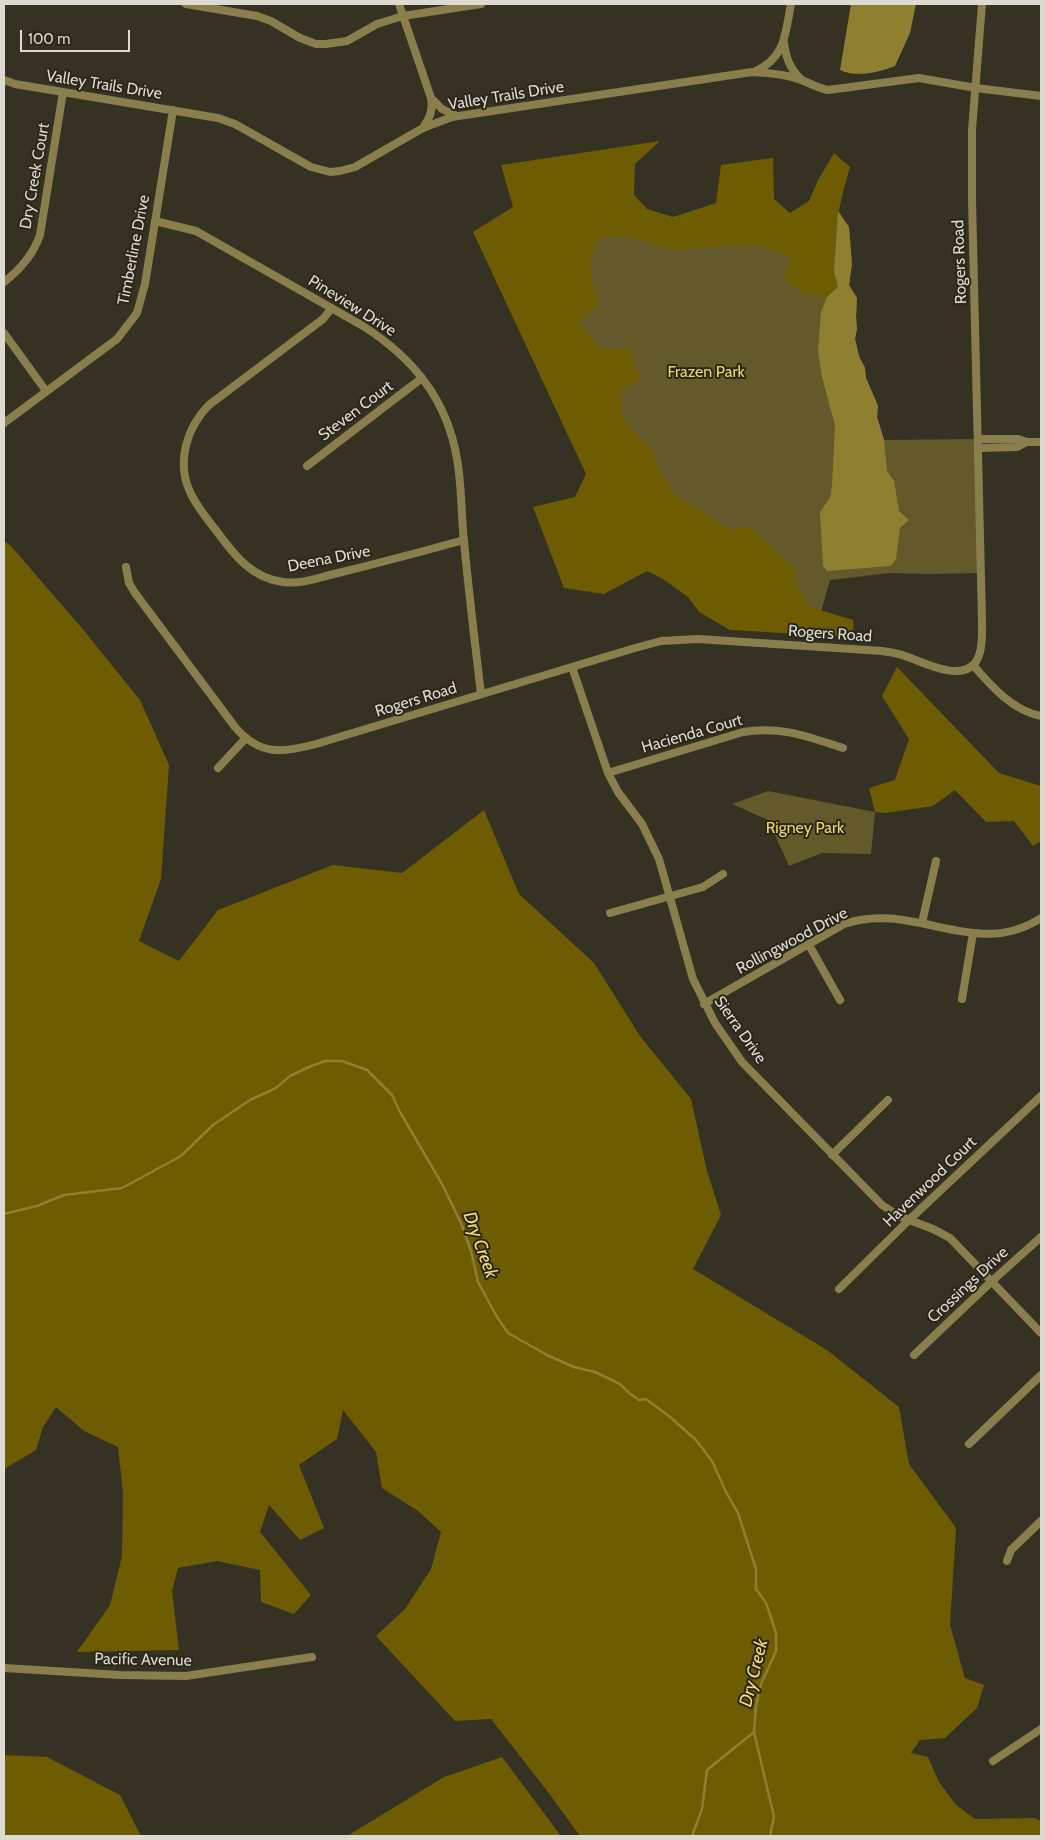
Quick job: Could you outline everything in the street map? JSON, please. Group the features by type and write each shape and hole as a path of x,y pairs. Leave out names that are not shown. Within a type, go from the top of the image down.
{"street":[{"path":"186,4 257,16 316,44 346,41 377,24 403,16 481,4"},
{"path":"399,4 431,98 431,116 423,128"},
{"path":"752,72 766,66 780,51 784,41 791,4"},
{"name":"Rogers Road","path":"126,567 129,582 134,593 245,739 266,749 299,749 661,641 698,639 882,651 902,655 947,671 965,670 973,665 976,662 981,647 982,621 972,130 982,4"},
{"path":"784,41 785,53 790,66 803,80"},
{"name":"Valley Trails Drive","path":"4,80 14,84 173,110 227,121 311,167 330,172 355,168 423,128 443,119 752,72 776,73 803,80 817,88 828,90 919,78 976,88 1041,96"},
{"name":"Dry Creek Court","path":"4,282 14,275 26,262 40,235 63,92"},
{"path":"431,98 442,109 457,116"},
{"name":"Timberline Drive","path":"4,423 117,339 132,320 145,284 173,110"},
{"name":"Pineview Drive","path":"155,220 196,231 332,308 382,338 401,354 422,378 442,409 454,443 460,483 464,540 481,694"},
{"name":"Deena Drive","path":"332,308 323,319 209,405 196,419 185,446 184,462 190,491 199,507 241,561 260,575 282,582 310,580 464,540"},
{"path":"4,333 46,391"},
{"name":"Steven Court","path":"307,466 422,378"},
{"path":"979,439 1018,438 1027,442 1041,442"},
{"path":"979,448 1017,447 1027,442"},
{"path":"973,665 1005,698 1018,708 1041,716"},
{"name":"Sierra Drive","path":"572,667 608,773 618,792 649,836 659,859 693,979 715,1023 742,1062 882,1205 899,1216 933,1229 950,1238 1041,1333"},
{"name":"Hacienda Court","path":"608,773 743,732 756,730 784,730 843,748"},
{"path":"218,768 245,739"},
{"path":"922,923 936,862"},
{"path":"610,913 703,887 723,874"},
{"name":"Rollingwood Drive","path":"704,1004 844,924 855,921 891,918 989,935 1007,933 1025,927 1041,918"},
{"path":"962,999 974,933"},
{"path":"809,945 840,1000"},
{"name":"Havenwood Court","path":"839,1289 909,1220 1041,1096"},
{"path":"832,1155 888,1100"},
{"name":"Crossings Drive","path":"914,1355 992,1280 1041,1237"},
{"path":"969,1444 1041,1375"},
{"path":"1007,1561 1011,1550 1041,1521"},
{"name":"Pacific Avenue","path":"4,1668 120,1675 186,1676 312,1657"},
{"path":"993,1761 1041,1729"}],"green space":[{"name":"Frazen Park","path":"838,211 849,227 852,264 849,285 857,298 857,329 855,339 859,356 865,368 866,378 878,406 877,417 884,440 979,439 981,573 890,573 830,580 820,615 715,603 473,232"},
{"name":"Rigney Park","path":"768,791 875,812 871,854 822,853 789,866 768,820 732,804"}],"shaded area":[{"path":"851,4 916,4 910,33 895,66 860,74 840,70"},
{"path":"660,141 635,164 634,195 647,209 673,217 716,203 721,165 773,158 774,199 790,213 809,201 818,180 834,153 850,167 836,227 834,258 838,287 827,297 802,293 783,278 791,257 757,245 672,250 630,237 604,237 597,241 591,271 600,301 579,323 600,348 629,348 641,380 621,388 622,418 652,450 658,467 674,494 731,530 750,527 795,568 797,586 810,607 853,620 854,637 730,630 699,612 688,597 663,579 647,571 604,594 564,588 533,507 575,497 586,474 473,232 513,207 501,165"},
{"path":"838,211 849,227 852,264 849,285 857,298 857,329 855,339 859,356 865,368 866,378 878,406 877,417 884,440 887,471 894,481 899,511 909,520 900,528 896,559 891,566 827,571 823,566 820,512 830,498 835,425 822,377 818,351 821,312 827,297 838,287 834,272"},
{"path":"4,541 10,545 81,627 140,700 169,765 161,879 139,941 179,961 218,910 333,865 402,873 484,810 519,894 594,963 640,1036 691,1099 707,1171 721,1215 693,1269 827,1350 899,1407 909,1464 956,1528 950,1625 965,1678 984,1685 977,1708 945,1738 920,1740 911,1753 928,1757 939,1782 956,1805 975,1819 1035,1818 1041,1821 1041,1836 580,1836 491,1719 455,1721 376,1636 405,1609 431,1569 441,1532 418,1511 382,1488 376,1452 343,1410 337,1439 299,1465 324,1528 300,1540 269,1505 260,1532 311,1595 294,1614 261,1602 260,1570 217,1561 178,1568 172,1591 179,1650 77,1652 110,1605 122,1556 123,1493 118,1447 84,1431 56,1407 43,1427 36,1450 4,1469"},
{"path":"897,667 999,773 1041,786 1041,841 1033,846 1014,821 986,822 955,790 933,806 886,813 875,812 869,788 895,780 909,739 882,696"},
{"path":"4,1755 47,1757 120,1795 141,1836 4,1836"},
{"path":"502,1757 561,1836 347,1836 444,1777"}],"waterway":[{"name":"Dry Creek","path":"4,1214 37,1206 64,1195 122,1188 181,1156 213,1125 250,1100 276,1088 290,1076 309,1067 325,1061 342,1061 367,1070 392,1095 442,1184 461,1223 471,1251 478,1282 508,1333 547,1355 574,1367 595,1372 620,1384 639,1400 646,1399 696,1440 712,1461 738,1513 756,1569 756,1589 766,1603 776,1633 776,1651 761,1684 756,1706 754,1732 774,1817 770,1836"},
{"path":"692,1836 702,1809 707,1770 754,1732"}]}
